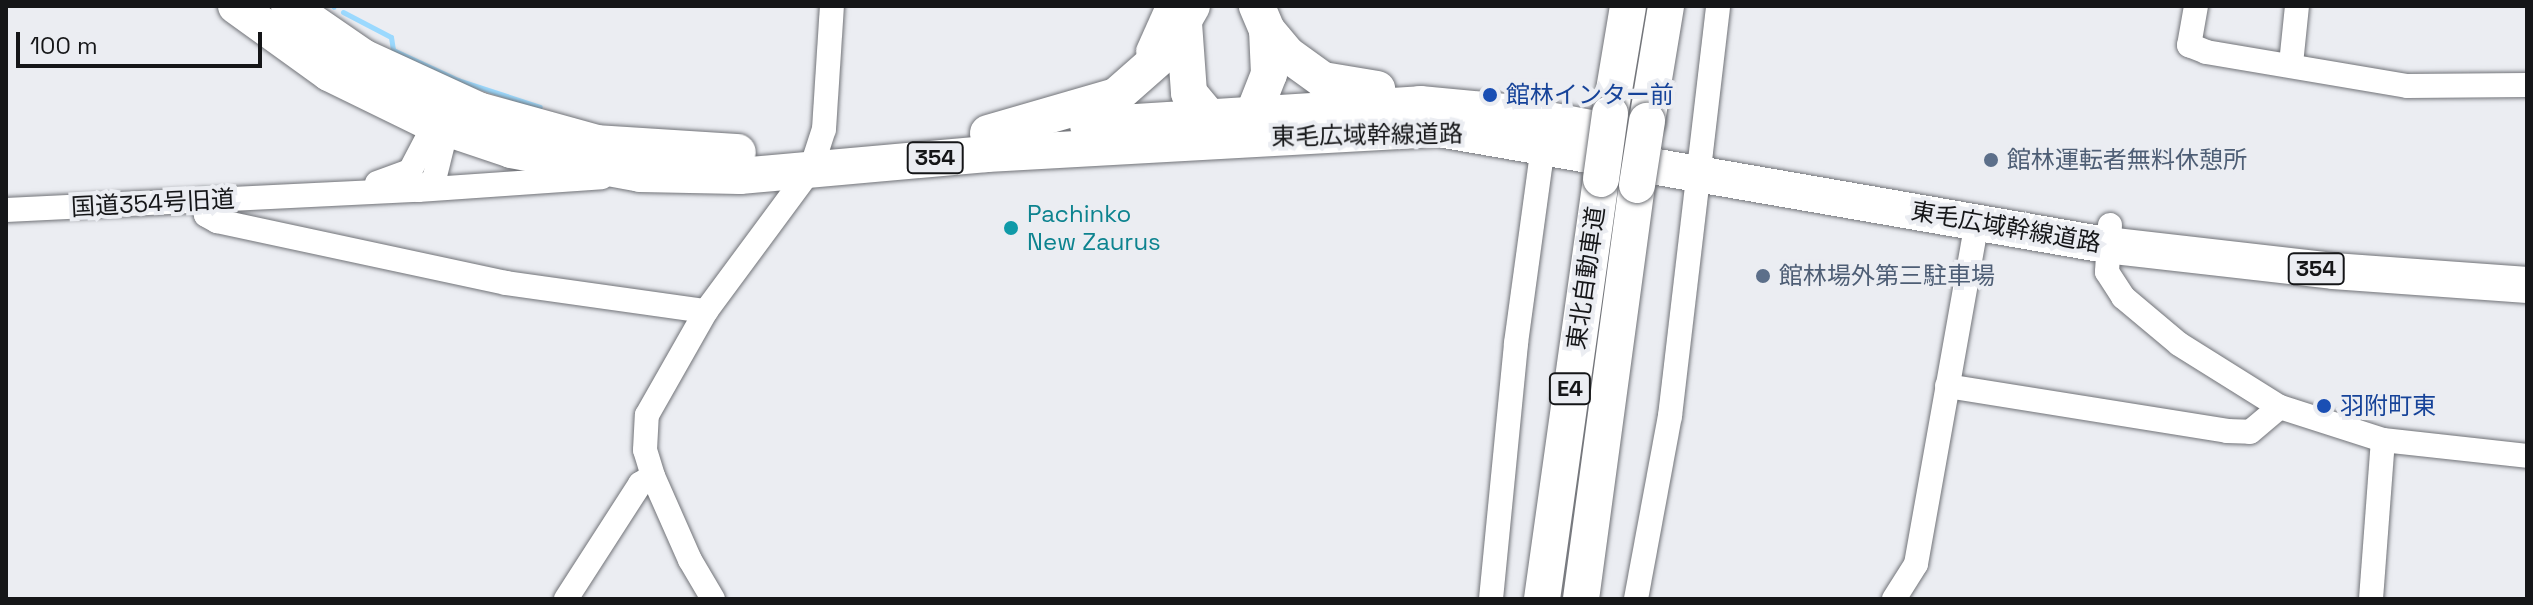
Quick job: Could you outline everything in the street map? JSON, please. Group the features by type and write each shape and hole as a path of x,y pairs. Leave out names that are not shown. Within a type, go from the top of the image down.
{"highway":[{"name":"東毛広域幹線道路","path":"236,6 329,73 559,162 640,174 740,176 815,158 988,133 1203,115 1420,104 1506,112 1697,160 1977,223 2527,264"},
{"name":"東毛広域幹線道路","path":"289,6 444,118 541,130 631,147 815,158 1439,129 1543,146 1697,160 2108,235 2333,271 2527,285"},
{"path":"1610,114 1613,6"},
{"name":"東北自動車道","path":"1542,599 1628,6"},
{"name":"東北自動車道","path":"1581,599 1637,185 1666,6"},
{"path":"1181,12 1184,75 1203,115 1229,139 1254,112 1269,74 1262,18"},
{"path":"988,133 1116,96 1147,74 1181,12"},
{"path":"1262,18 1287,54 1323,80 1366,89 1471,93 1506,112"}],"street":[{"path":"713,599 690,560 653,476 645,450 647,415 706,311 815,158 832,6"},
{"path":"1636,599 1670,416 1697,160 1718,6"},
{"path":"2196,6 2189,45 2407,86 2527,85"},
{"path":"2291,64 2297,6"},
{"path":"1143,60 1181,12"},
{"path":"418,190 434,180 444,118"},
{"name":"国道354号旧道","path":"300,194 399,177 414,166 444,118"},
{"path":"1491,599 1516,343 1543,146"},
{"name":"国道354号旧道","path":"6,210 418,190 640,174"},
{"path":"203,200 206,215 217,221 506,283 706,311"},
{"path":"1894,599 1916,564 1977,223"},
{"path":"2108,235 2113,285 2137,312 2280,407 2383,440 2527,456"},
{"path":"1947,386 2227,431 2250,432 2280,407"},
{"path":"2371,599 2383,440"},
{"path":"566,599 640,484 653,476"}],"waterway":[{"path":"343,12 391,37 393,50 458,80 540,107"}],"place":[{"name":"館林インター前","path":"1490,95"},
{"name":"館林運転者無料休憩所","path":"1991,160"},
{"name":"Pachinko New Zaurus","path":"1011,228"},
{"name":"館林場外第三駐車場","path":"1763,276"},
{"name":"羽附町東","path":"2324,406"}]}
